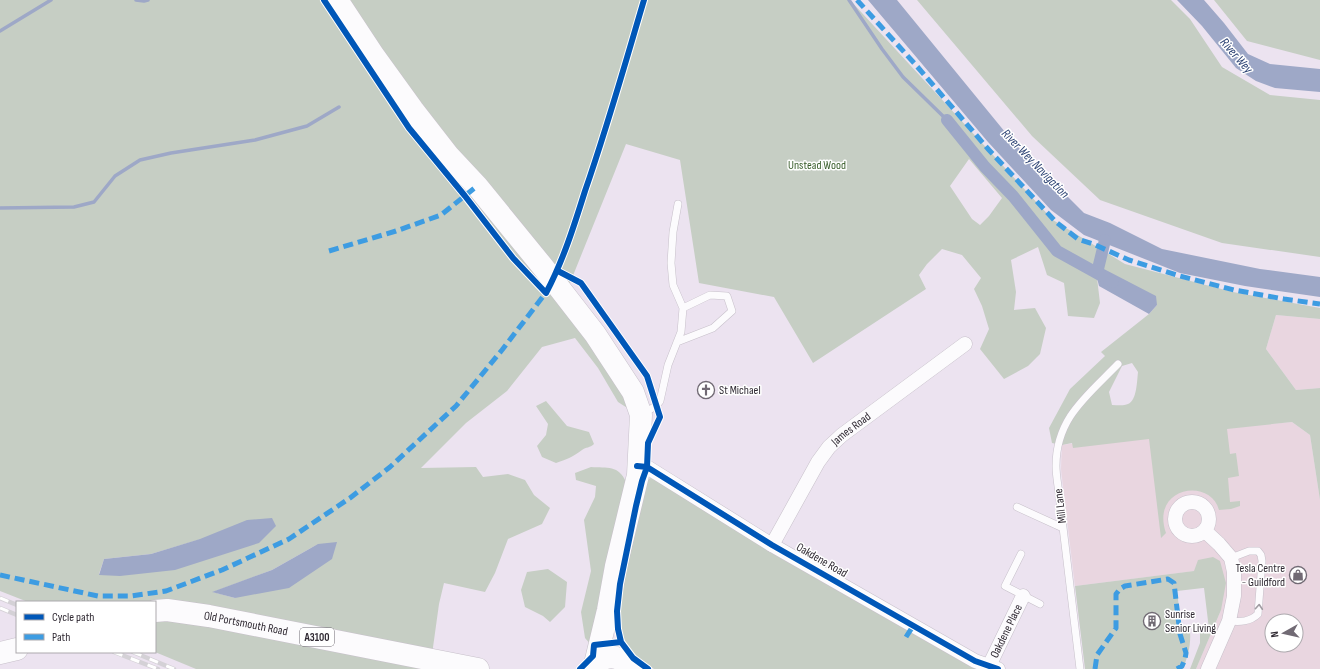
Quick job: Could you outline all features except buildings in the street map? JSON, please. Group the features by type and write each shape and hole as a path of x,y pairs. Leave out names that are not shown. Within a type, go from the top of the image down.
{"main road":[{"path":"337,0 374,56 413,110 448,155 476,186 543,267 595,334 633,392 641,415 638,475 616,566 608,610 593,667"},
{"name":"Old Portsmouth Road","path":"156,611 167,610 209,616 478,669"},
{"path":"608,610 614,644 626,665"},
{"path":"0,653 16,649"},
{"path":"593,667 607,658 626,665"}],"street":[{"name":"James Road","path":"772,545 818,462 829,447 848,430 965,344"},
{"name":"Oakdene Road","path":"638,466 647,467 772,545 975,661 994,667"},
{"path":"1204,531 1219,544 1231,558 1234,572 1234,596 1229,621 1208,669"},
{"name":"Oakdene Place","path":"994,667 1023,596"}],"lane":[{"path":"641,415 656,406 660,401 668,365 681,332 683,308 673,285 671,263 673,232 678,204"},
{"path":"677,342 713,328 732,311 727,296 710,295 683,308"},
{"name":"Mill Lane","path":"1080,669 1056,466 1062,432 1069,416 1118,364"},
{"path":"1017,507 1063,528"},
{"path":"1229,621 1238,622 1251,620 1258,614 1262,561 1261,554 1254,550 1231,558"},
{"name":"Oakdene Place","path":"1021,554 1005,586 1040,604"}],"shaded area":[{"path":"1276,315 1320,319 1320,388 1296,390 1266,349"},
{"path":"1292,422 1310,435 1320,500 1320,669 1196,669 1221,610 1195,571 1075,586 1061,469 1062,445 1117,437"}],"green space":[{"path":"0,0 321,0 362,62 369,62 566,305 632,411 618,402 598,368 575,338 542,347 507,391 466,423 421,468 476,467 483,477 508,474 525,480 534,495 550,508 542,524 508,539 495,573 485,592 444,583 439,604 430,669 196,669 156,652 156,601 25,601 0,591","holes":["201,539 99,574 104,559 151,554","318,544 235,598 213,592 272,570"]},
{"name":"Unstead Wood","path":"348,0 850,0 1053,220 1125,264 1233,292 1320,308 1320,319 1276,315 1266,349 1296,390 1320,388 1320,500 1310,435 1292,422 1227,429 1230,454 1236,453 1239,476 1228,478 1230,502 1240,501 1240,506 1231,509 1219,510 1213,500 1205,493 1194,491 1183,492 1173,497 1166,505 1163,517 1166,533 1161,538 1149,439 1073,448 1072,443 1062,445 1052,443 1049,428 1070,389 1105,356 1101,352 1149,314 1157,305 1097,278 1100,303 1094,318 1068,316 1064,283 1047,275 1038,247 1011,260 1016,292 1014,310 1035,308 1046,328 1040,354 1028,366 1004,379 980,349 989,329 982,306 974,289 981,278 962,255 942,249 927,264 919,275 926,289 813,363 774,297 699,283 680,160 626,144 568,288 449,145","holes":["969,159 1002,198 989,216 980,225 972,219 950,186","1132,363 1138,372 1135,395 1131,402 1126,405 1112,405 1109,392 1122,366"]},
{"path":"917,0 1171,0 1190,19 1222,67 1270,95 1320,100 1320,257 1222,243 1100,200 1032,136"},
{"path":"1214,0 1320,0 1320,60 1247,41"},
{"path":"546,401 567,426 589,432 594,444 570,458 556,463 542,457 537,446 546,435 548,424 536,406"},
{"path":"591,467 612,468 620,473 626,482 592,646 585,638 581,612 591,571 584,520 595,497 596,486 576,480 575,473"},
{"path":"650,478 661,480 986,669 654,669 637,657 626,644 621,629 619,610 621,591 643,486"},
{"path":"1213,557 1220,561 1226,583 1221,610 1196,669 1190,669 1200,643 1200,630 1209,629 1204,588 1177,591 1182,632 1190,631 1189,651 1183,669 1085,669 1075,586 1194,571 1198,560"},
{"path":"548,569 567,582 565,607 550,622 543,616 525,607 521,590 527,572"}],"water":[{"path":"868,0 897,0 1014,143 1084,213 1110,223 1162,249 1260,269 1320,277 1320,297 1245,286 1180,273 1084,235 1051,210 988,142"},
{"name":"River Wey","path":"1177,0 1204,0 1248,54 1270,64 1320,69 1320,92 1275,88 1256,81 1236,68 1202,26"},
{"path":"1102,268 1156,296 1157,305 1149,314 1099,286 1097,278"},
{"path":"272,518 276,526 259,543 175,570 120,576 99,575 104,559 151,554 200,539 247,520"},
{"path":"337,542 332,559 289,588 235,598 212,592 272,570 318,544"}],"waterway":[{"path":"0,31 51,0"},
{"path":"136,0 148,0"},
{"path":"849,0 903,77 947,120"},
{"path":"0,208 74,207 94,202 115,176 140,160 171,153 255,140 307,126 339,107"},
{"path":"947,120 985,167 1013,196 1057,251 1113,282"},
{"path":"1097,273 1105,240"}],"railway":[{"path":"0,598 16,605"},
{"path":"0,608 16,615"},
{"path":"117,653 158,669"},
{"path":"135,653 174,669"}],"marked path":[{"path":"857,0 915,64 989,150 1056,222 1078,239 1129,260 1180,276 1234,290 1320,304"},
{"path":"329,251 396,231 441,215 477,186"},
{"path":"0,575 98,596 131,596 166,591 222,570 289,539 350,498 390,467 456,406 502,350 548,290"},
{"path":"1095,669 1097,655 1116,628 1116,594 1120,589 1125,586 1168,579 1174,583 1180,634 1186,653 1182,666 1177,669"},
{"path":"906,637 913,626"}],"cycle path":[{"path":"324,0 409,128 465,196 513,258 546,293 563,256 572,230 608,120 644,0"},
{"path":"558,271 581,283 647,376 660,417 648,443 647,467 636,506 620,584 617,611 618,629 621,642"},
{"path":"637,466 647,467 772,545 975,661 998,669"},
{"path":"580,669 593,656 594,645 621,642 633,658 648,669"}],"place":[{"name":"St Michael","path":"706,390"},
{"name":"Tesla Centre - Guildford","path":"1298,575"},
{"name":"Sunrise Senior Living","path":"1152,621"}],"water label":[{"name":"River Wey Navigation","path":"1036,163"}]}
